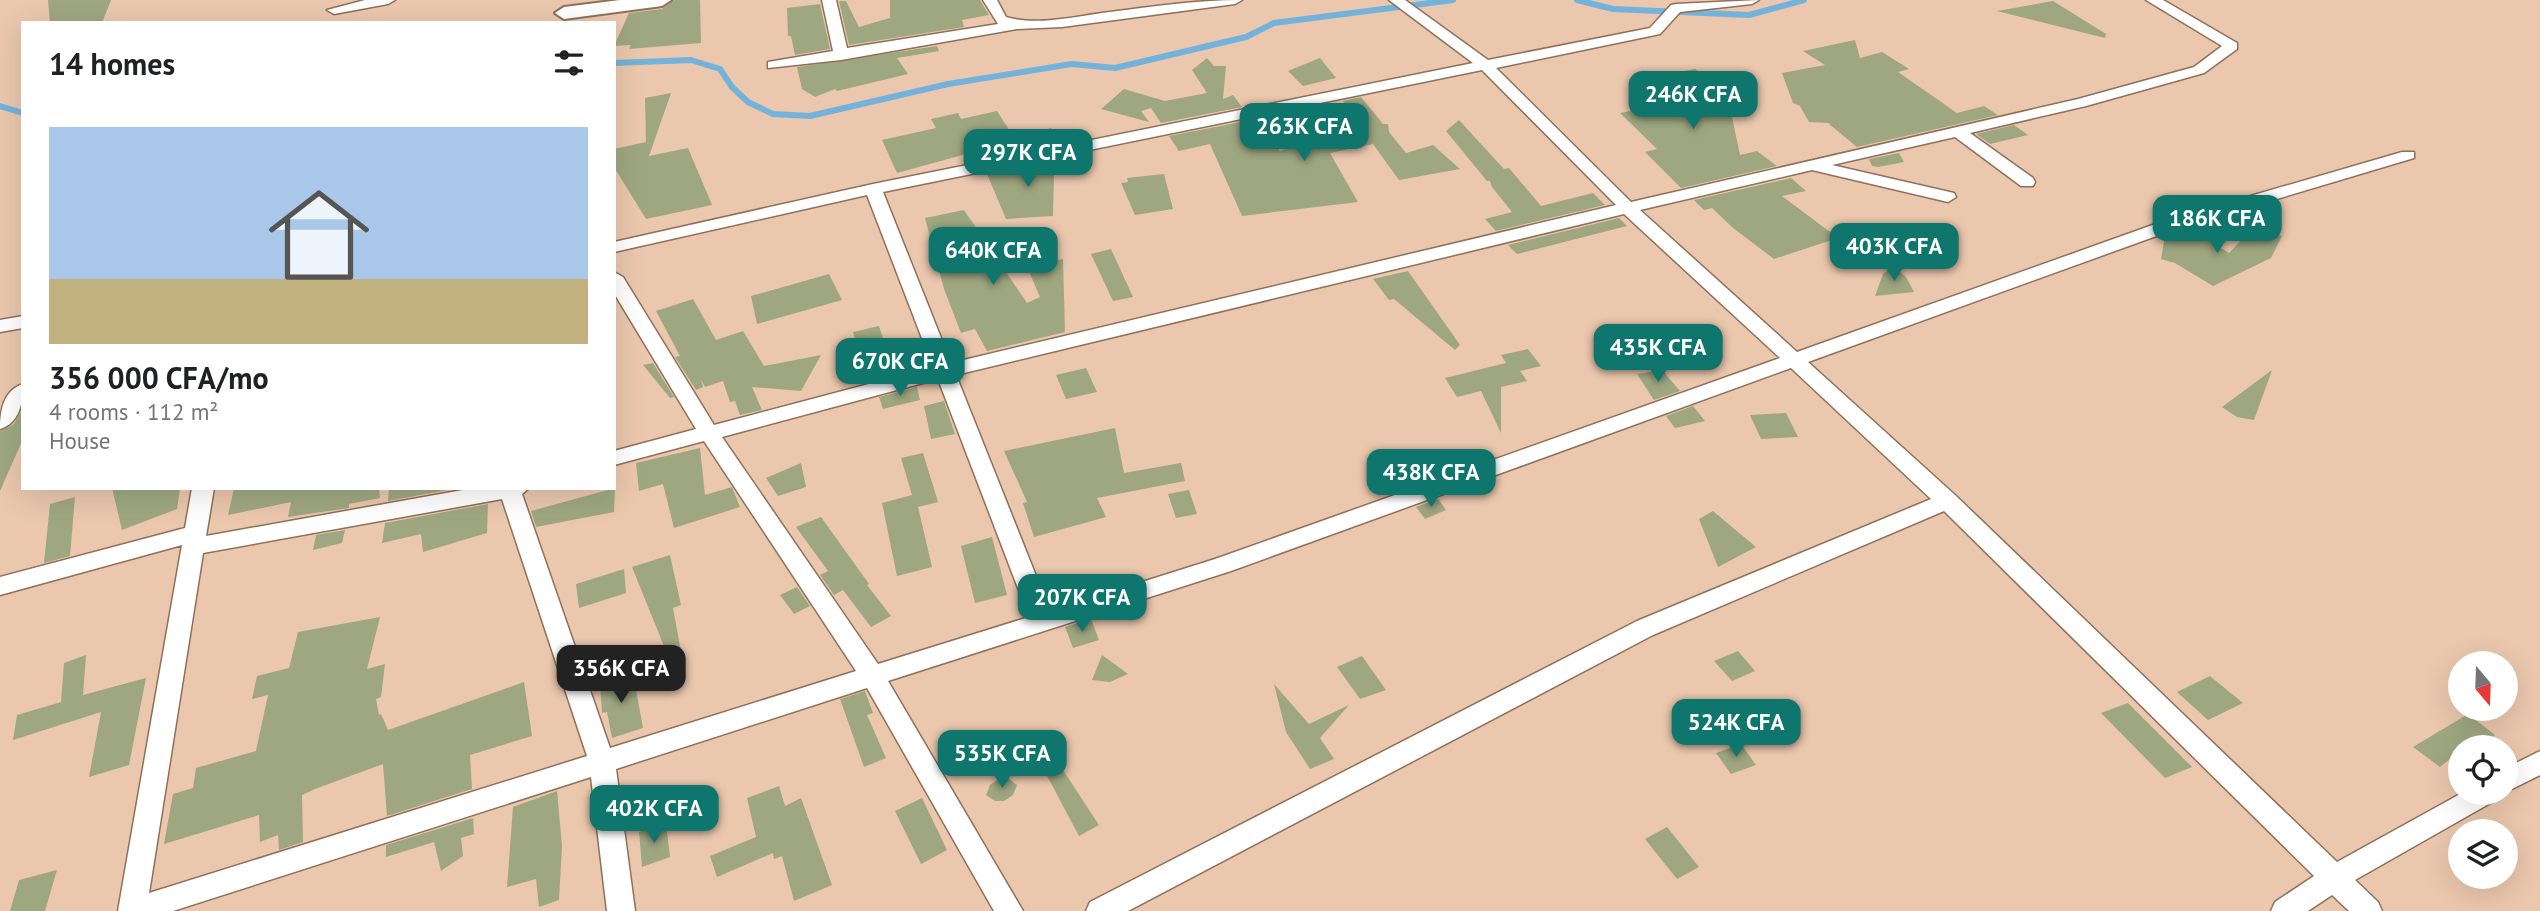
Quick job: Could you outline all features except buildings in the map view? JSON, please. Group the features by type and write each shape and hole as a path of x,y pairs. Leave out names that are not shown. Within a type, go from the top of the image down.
{"street":[{"path":"334,10 388,0"},
{"path":"565,13 662,0"},
{"path":"829,0 841,57"},
{"path":"990,0 1000,20 1017,25"},
{"path":"773,65 841,57 1017,25 1062,23 1235,0"},
{"path":"1396,0 1485,65 1626,206 1796,359 1947,501 2368,911"},
{"path":"616,247 873,189 1655,31 1676,8 1752,0"},
{"path":"616,457 944,371 1626,206 1957,131 2199,70 2232,46 2152,0"},
{"path":"1957,131 2027,181"},
{"path":"203,490 132,911 1223,565 2167,226 2408,155"},
{"path":"1809,165 1948,197"},
{"path":"873,189 1043,623"},
{"path":"616,280 708,432 873,677 1009,911"},
{"path":"0,327 21,322"},
{"path":"0,422 21,394"},
{"path":"0,586 194,540 506,490"},
{"path":"512,490 602,762 621,911"},
{"path":"1100,911 1645,628 1947,501"},
{"path":"2518,774 2540,762"},
{"path":"2285,911 2334,878 2464,805"}],"waterway":[{"path":"616,63 691,60 720,69 732,87 748,102 773,114 810,116 948,84 1072,64 1115,68 1246,37 1274,23 1453,0"},
{"path":"1577,0 1613,9 1749,15 1804,0"},
{"path":"0,106 21,112"}]}
